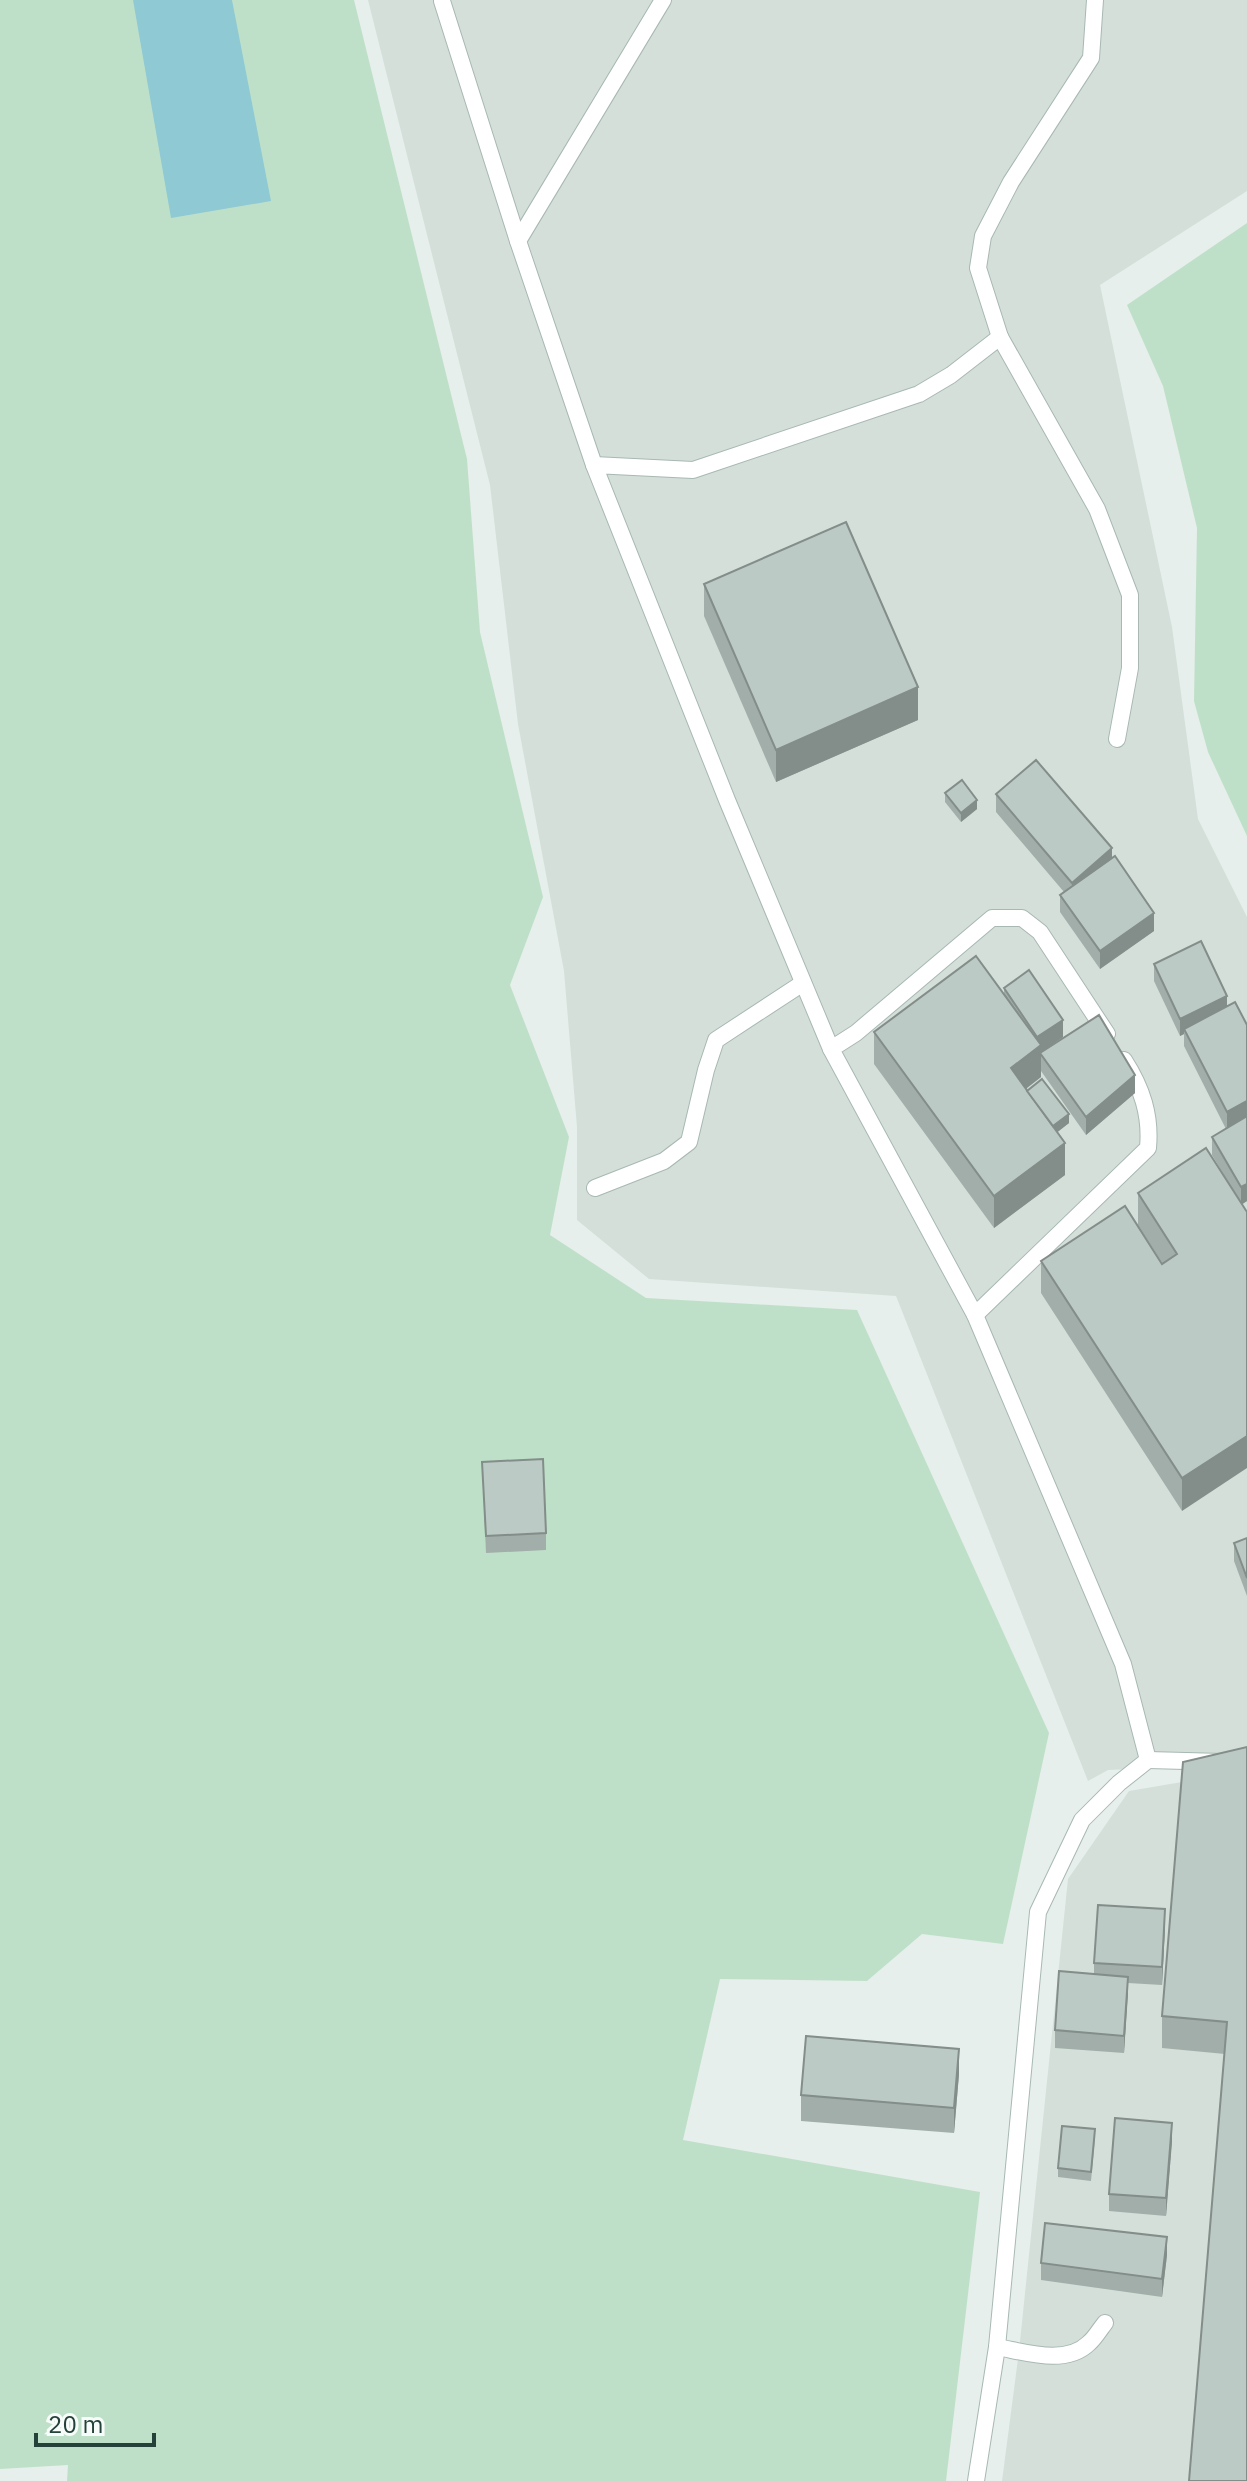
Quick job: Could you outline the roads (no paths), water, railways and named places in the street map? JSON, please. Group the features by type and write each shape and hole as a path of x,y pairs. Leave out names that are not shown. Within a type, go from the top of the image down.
{"lane":[{"path":"518,241 663,0"},
{"path":"1095,0 1091,58 1011,182 983,236 978,268 1000,337 1097,509 1130,595 1130,668 1117,739"},
{"path":"442,1 518,241 594,465 831,1049 975,1315 1123,1664 1148,1760"},
{"path":"594,465 693,470 919,394 951,375 1000,337"},
{"path":"831,1049 856,1033 992,918 1022,918 1040,932 1136,1078 1150,1124 1148,1148 975,1315"},
{"path":"595,1188 664,1161 689,1142 716,1040 803,983"},
{"path":"976,2481 997,2347 1038,1912 1082,1820 1119,1783 1148,1760 1223,1762 1247,1759"},
{"path":"997,2347 1054,2357 1088,2345 1105,2323"}],"water":[{"path":"133,0 232,0 271,201 171,218"}]}
